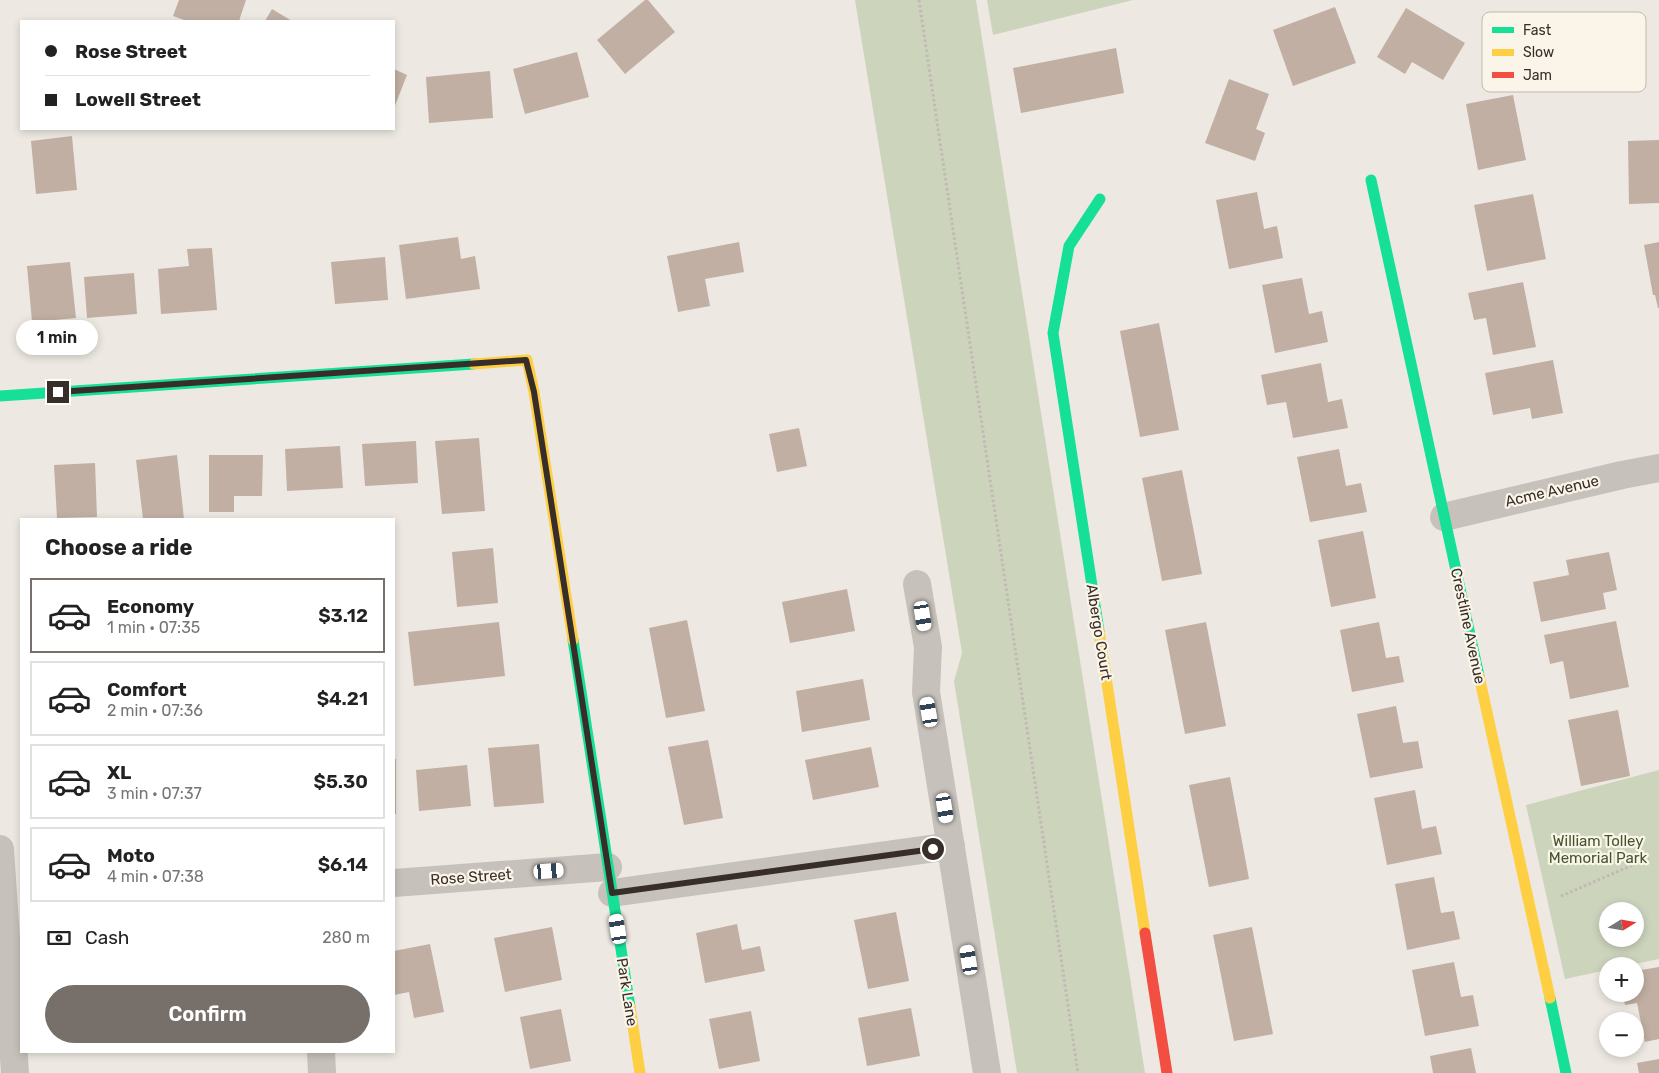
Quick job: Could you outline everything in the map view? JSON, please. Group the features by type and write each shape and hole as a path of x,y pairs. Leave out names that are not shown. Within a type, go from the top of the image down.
{"street":[{"name":"Crestline Avenue","path":"1371,180 1566,1073"},
{"name":"Albergo Court","path":"1100,199 1069,246 1053,333 1167,1073"},
{"name":"Park Lane","path":"0,396 526,360 534,392 640,1073"},
{"name":"Acme Avenue","path":"1444,517 1659,468"},
{"path":"917,584 928,648 926,692 987,1073"},
{"name":"Rose Street","path":"395,882 610,880 952,846"},
{"path":"0,849 8,908 15,1073"},
{"path":"321,1053 322,1073"}],"path":[{"path":"919,0 1078,1073"},
{"path":"1560,896 1649,858"}],"green space":[{"path":"855,0 976,0 1145,1073 1017,1073 954,681 962,653"},
{"path":"987,0 1133,0 993,35"},
{"name":"William Tolley Memorial Park","path":"1659,770 1659,959 1644,962 1644,957 1599,957 1599,972 1565,979 1526,805"}],"building":[{"path":"179,0 246,0 239,20 184,20 173,16"},
{"path":"645,0 648,0 675,32 625,74 597,40"},
{"path":"1335,7 1356,63 1293,86 1273,30"},
{"path":"1406,8 1465,43 1443,80 1412,62 1405,74 1377,57"},
{"path":"272,9 290,20 266,20"},
{"path":"1116,48 1124,93 1021,113 1013,68"},
{"path":"577,52 589,97 525,114 513,69"},
{"path":"395,69 407,75 395,105"},
{"path":"490,71 493,118 429,123 426,77"},
{"path":"1229,79 1269,94 1256,129 1265,133 1255,161 1205,143"},
{"path":"1513,95 1526,160 1478,170 1466,104"},
{"path":"72,136 77,190 36,194 31,141"},
{"path":"1659,140 1659,203 1629,204 1628,141"},
{"path":"1257,192 1264,229 1277,226 1283,258 1229,269 1216,200"},
{"path":"1533,194 1546,259 1487,271 1474,205"},
{"path":"458,237 461,259 475,256 480,289 406,299 399,245"},
{"path":"739,242 744,272 705,279 710,306 678,312 667,256"},
{"path":"1659,242 1658,308 1655,295 1653,295 1644,245"},
{"path":"212,248 217,310 161,314 158,269 189,266 187,249"},
{"path":"385,257 388,300 335,304 331,262"},
{"path":"70,262 76,318 32,322 27,266"},
{"path":"134,273 137,314 87,318 84,277"},
{"path":"1302,278 1309,314 1322,311 1328,342 1275,353 1262,285"},
{"path":"1523,282 1536,347 1493,355 1486,318 1474,320 1468,293"},
{"path":"1159,323 1179,430 1140,437 1120,331"},
{"path":"1553,360 1563,413 1532,419 1530,408 1493,415 1485,373"},
{"path":"1321,363 1328,402 1342,399 1348,428 1293,438 1286,402 1267,405 1261,375"},
{"path":"799,428 807,466 777,472 769,434"},
{"path":"479,438 485,511 442,514 435,441"},
{"path":"416,441 418,483 365,486 362,444"},
{"path":"340,446 343,488 287,491 285,449"},
{"path":"1339,449 1346,486 1361,483 1367,512 1310,522 1297,457"},
{"path":"177,455 184,518 143,518 136,460"},
{"path":"209,455 263,455 262,496 234,496 234,512 209,512"},
{"path":"95,463 97,517 57,518 54,465"},
{"path":"1182,470 1202,574 1162,581 1142,478"},
{"path":"1363,531 1376,598 1331,607 1318,540"},
{"path":"493,548 498,603 457,607 452,552"},
{"path":"1609,552 1617,590 1603,593 1606,609 1541,622 1533,582 1569,575 1566,560"},
{"path":"847,589 855,631 790,643 782,602"},
{"path":"687,620 705,711 666,718 649,628"},
{"path":"1616,621 1629,687 1570,699 1563,661 1550,664 1544,635"},
{"path":"499,622 505,676 414,686 408,632"},
{"path":"1206,622 1226,726 1185,734 1165,630"},
{"path":"1379,622 1386,658 1399,656 1404,682 1352,692 1340,630"},
{"path":"863,679 870,720 802,732 796,691"},
{"path":"1396,706 1403,743 1418,741 1423,768 1370,778 1357,714"},
{"path":"1618,710 1630,776 1581,786 1568,720"},
{"path":"708,740 723,818 684,825 668,747"},
{"path":"539,744 544,803 494,807 488,748"},
{"path":"871,747 879,787 813,800 805,760"},
{"path":"395,759 396,759 395,814"},
{"path":"467,765 471,806 419,811 416,770"},
{"path":"1230,777 1249,879 1209,887 1189,785"},
{"path":"1415,790 1422,829 1436,826 1442,854 1387,865 1374,798"},
{"path":"1434,877 1441,913 1454,911 1460,939 1407,950 1395,884"},
{"path":"896,912 909,981 868,989 854,920"},
{"path":"737,924 742,950 760,946 765,971 705,983 696,933"},
{"path":"552,927 562,980 505,992 494,938"},
{"path":"1252,927 1273,1034 1234,1041 1213,935"},
{"path":"430,944 444,1012 414,1018 409,992 395,995 395,951"},
{"path":"1454,962 1461,997 1473,995 1479,1026 1425,1036 1412,970"},
{"path":"1659,967 1659,1039 1645,1042 1644,1012 1639,1012 1637,1003 1625,1005 1624,1002 1644,1002 1644,970"},
{"path":"911,1008 920,1056 867,1066 858,1018"},
{"path":"561,1009 571,1061 530,1069 520,1017"},
{"path":"751,1011 760,1061 719,1069 709,1019"},
{"path":"1471,1048 1476,1073 1433,1073 1430,1056"},
{"path":"1659,1059 1659,1073 1639,1073 1637,1063"}],"traffic: fast":[{"path":"1371,180 1479,676"},
{"path":"1099,631 1053,333 1069,246 1100,199"},
{"path":"0,396 474,364"},
{"path":"573,640 630,1007"},
{"path":"1550,998 1566,1073"}],"traffic: slow":[{"path":"474,364 527,360 534,392 573,640"},
{"path":"1099,631 1145,933"},
{"path":"1479,676 1550,998"},
{"path":"630,1007 640,1073"}],"traffic: jam":[{"path":"1145,933 1167,1073"}],"route":[{"path":"58,392 526,360 534,392 612,893 933,849"}]}
